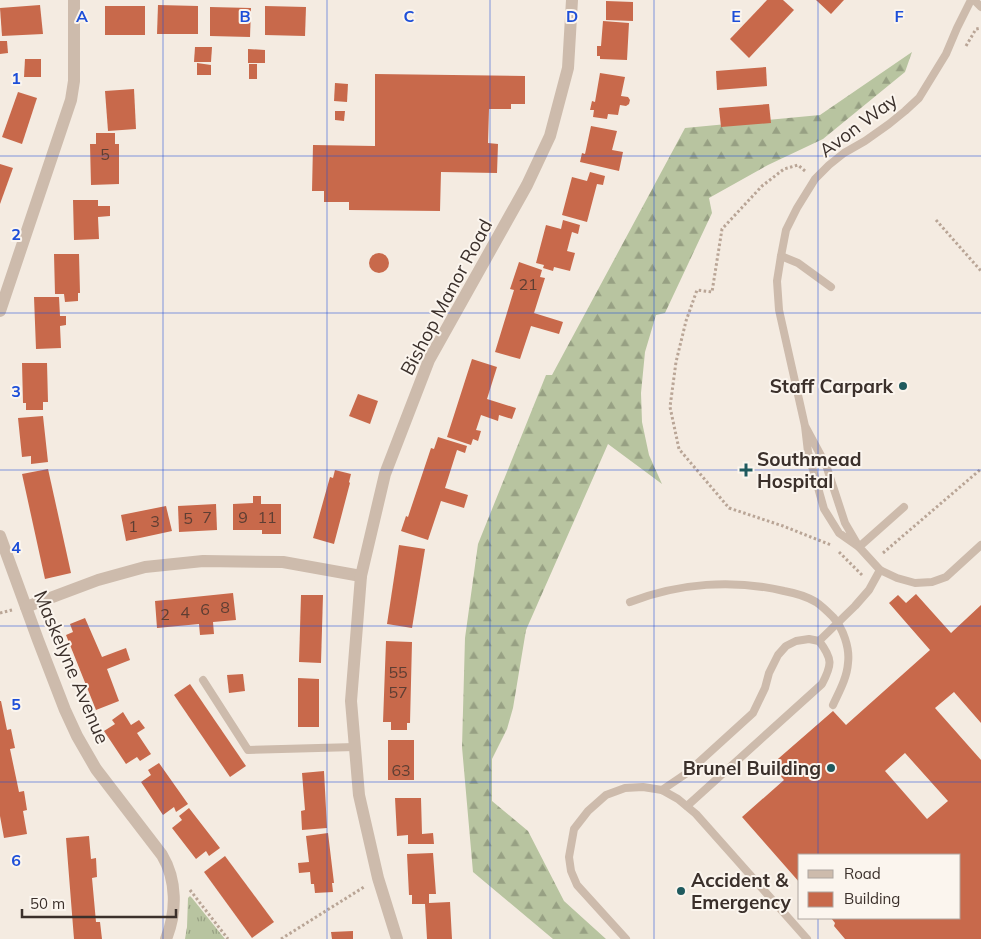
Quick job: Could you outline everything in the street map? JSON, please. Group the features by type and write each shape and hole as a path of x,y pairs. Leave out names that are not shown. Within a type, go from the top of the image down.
{"street":[{"path":"0,311 70,100 74,81 74,0"},
{"name":"Bishop Manor Road","path":"398,939 378,878 359,795 351,701 361,576 385,474 429,360 527,186 550,136 568,68 572,0"},
{"name":"Maskelyne Avenue","path":"0,536 65,710 86,754 168,864 173,884 173,899 171,926 166,939"},
{"path":"26,607 98,580 145,567 203,561 283,562 361,576"}],"lane":[{"path":"973,0 981,7"},
{"name":"Avon Way","path":"859,547 839,533 824,509 808,452 805,426 779,310 777,281 786,230 797,208 816,179 829,165 844,153 890,124 919,98 946,54 957,28 973,0"},
{"path":"781,256 798,263 830,287"},
{"name":"Avon Way","path":"805,426 826,465 845,523 859,547 880,570 897,578 915,582 932,582 946,576 981,545"},
{"path":"859,547 904,507"},
{"path":"820,641 869,590 880,570"},
{"path":"630,602 648,595 707,584 763,586 796,594 815,602 838,622 846,641 848,662 843,683 833,706"},
{"path":"662,790 687,774 753,712 765,688 769,673 778,655 786,646 796,641 809,639 820,641 830,660 829,669 822,684 687,806"},
{"path":"203,680 248,750 355,747"},
{"path":"626,939 577,885 570,871 569,857 574,829 588,810 606,796 625,788 643,787 662,790 687,806 808,939"}],"path":[{"path":"936,220 981,271"},
{"path":"860,573 981,469"},
{"path":"281,939 378,878"},
{"path":"186,885 228,939"}],"green space":[{"path":"912,52 905,72 823,139 768,165 709,198 712,213 665,313 656,315 645,352 641,393 642,422 649,455 662,484 608,444 526,630 513,708 507,729 492,759 492,801 528,831 564,901 606,939 553,939 473,872 462,747 465,638 478,544 546,375 552,375 685,128 820,115"},
{"path":"190,896 225,939 185,939 188,898"}],"building":[{"path":"767,0 783,0 794,10 749,58 730,39"},
{"path":"816,0 844,0 831,14"},
{"path":"606,1 633,2 633,21 606,20"},
{"path":"40,5 43,34 2,36 0,8"},
{"path":"158,5 198,6 198,34 157,34"},
{"path":"105,6 145,6 145,35 105,35"},
{"path":"265,6 306,7 305,36 265,35"},
{"path":"210,7 251,8 250,37 210,36"},
{"path":"603,21 629,23 627,60 600,59 600,56 597,56 597,46 601,46"},
{"path":"0,41 7,41 8,53 0,54"},
{"path":"195,47 212,47 211,62 194,62"},
{"path":"248,49 265,50 265,63 248,63"},
{"path":"25,59 41,59 41,77 24,77"},
{"path":"197,63 211,65 211,75 197,75"},
{"path":"249,64 257,64 257,79 249,79"},
{"path":"766,67 767,86 717,90 716,71"},
{"path":"600,73 625,77 621,96 628,97 630,100 626,106 620,105 618,115 608,114 607,119 593,117 594,110 590,110 592,101 595,102"},
{"path":"375,74 525,76 525,104 511,104 511,109 489,109 488,143 498,144 497,173 441,172 440,211 349,210 349,202 324,202 324,191 312,191 313,145 375,146"},
{"path":"335,83 348,84 347,102 334,101"},
{"path":"134,89 136,129 108,131 105,91"},
{"path":"18,92 37,98 22,144 2,137"},
{"path":"769,104 771,123 721,127 719,108"},
{"path":"335,111 345,111 344,121 335,120"},
{"path":"591,126 617,131 612,150 623,152 619,171 580,162 582,153 585,154"},
{"path":"96,133 115,133 115,144 119,144 119,184 91,185 90,144 96,144"},
{"path":"0,164 13,168 0,204"},
{"path":"590,172 605,176 603,185 597,184 587,222 562,215 572,177 587,181"},
{"path":"73,200 98,200 98,206 110,206 110,216 98,217 99,239 74,240"},
{"path":"563,220 580,225 578,234 572,232 567,251 575,253 570,271 554,267 553,271 543,268 544,265 536,263 546,225 561,229"},
{"path":"379,253 386,256 389,263 386,270 379,273 372,270 369,263 372,256"},
{"path":"54,254 79,254 80,293 78,293 78,301 65,302 64,294 55,294"},
{"path":"519,262 542,270 540,277 545,278 534,313 563,322 559,334 531,326 520,359 495,352 514,290 510,289"},
{"path":"34,297 59,297 60,316 66,316 66,325 60,326 61,348 36,349"},
{"path":"472,359 497,367 487,399 516,408 512,419 499,415 498,421 481,415 476,430 481,431 478,441 473,439 471,445 447,437"},
{"path":"22,363 47,363 48,402 43,402 43,410 26,410 26,403 23,403"},
{"path":"358,394 378,401 370,424 349,416"},
{"path":"43,416 48,462 31,464 31,456 22,457 18,418"},
{"path":"438,437 467,446 465,453 457,450 445,488 468,495 464,508 441,501 428,540 401,531 406,516 408,517 431,448 434,449"},
{"path":"48,469 71,573 45,579 22,474"},
{"path":"335,470 351,474 334,544 313,538 330,477 333,478"},
{"path":"253,496 261,496 261,504 281,504 281,534 262,534 262,530 233,530 233,504 253,503"},
{"path":"216,504 217,530 179,532 178,506"},
{"path":"166,506 172,531 126,541 121,515"},
{"path":"399,545 425,549 412,628 387,624"},
{"path":"233,593 236,620 213,622 214,634 200,635 199,624 157,628 155,601"},
{"name":"Brunel Building","path":"916,594 951,633 981,605 981,723 954,692 935,708 981,760 981,939 845,939 834,926 835,923 832,919 961,919 961,854 798,854 798,881 742,817 784,780 771,765 833,711 846,725 930,650 889,603 898,595 906,603","holes":["905,753 948,801 927,819 885,771"]},
{"path":"301,595 323,595 321,663 299,662"},
{"path":"85,618 102,657 126,648 130,660 107,669 119,701 96,710 66,635 73,632 70,624"},
{"path":"386,641 412,642 410,723 407,723 407,730 391,730 391,722 383,722"},
{"path":"243,674 245,691 229,693 227,675"},
{"path":"298,678 319,679 319,727 298,727"},
{"path":"190,684 246,766 230,777 174,695"},
{"path":"0,701 7,730 11,729 15,748 10,749 19,792 24,791 27,810 23,811 27,834 4,838 0,816"},
{"path":"123,712 131,725 139,720 145,728 137,733 151,754 140,761 137,757 126,764 104,731 115,724 112,720"},
{"path":"388,740 414,740 414,780 388,780"},
{"path":"159,763 188,804 176,812 174,807 163,815 141,782 151,775 148,770"},
{"path":"324,771 327,828 302,830 301,811 305,810 302,773"},
{"path":"395,798 421,798 422,834 433,833 434,844 408,844 408,835 397,836"},
{"path":"189,808 220,848 209,856 206,851 196,859 172,828 182,820 179,816"},
{"path":"328,833 334,883 332,883 333,892 315,893 314,884 311,884 310,872 299,873 298,863 309,862 306,836"},
{"path":"89,836 91,859 96,858 97,877 92,878 96,922 100,922 102,939 74,939 66,838"},
{"path":"433,853 436,894 429,894 429,903 450,902 452,939 427,939 425,904 412,904 412,895 409,895 407,854"},
{"path":"225,856 274,922 252,938 204,872"},
{"path":"353,931 353,939 332,939 331,932"}],"place":[{"name":"Staff Carpark","path":"903,386"},
{"name":"Southmead Hospital","path":"746,470"},
{"name":"Brunel Building","path":"831,768"},
{"name":"Accident & Emergency","path":"681,891"}]}
